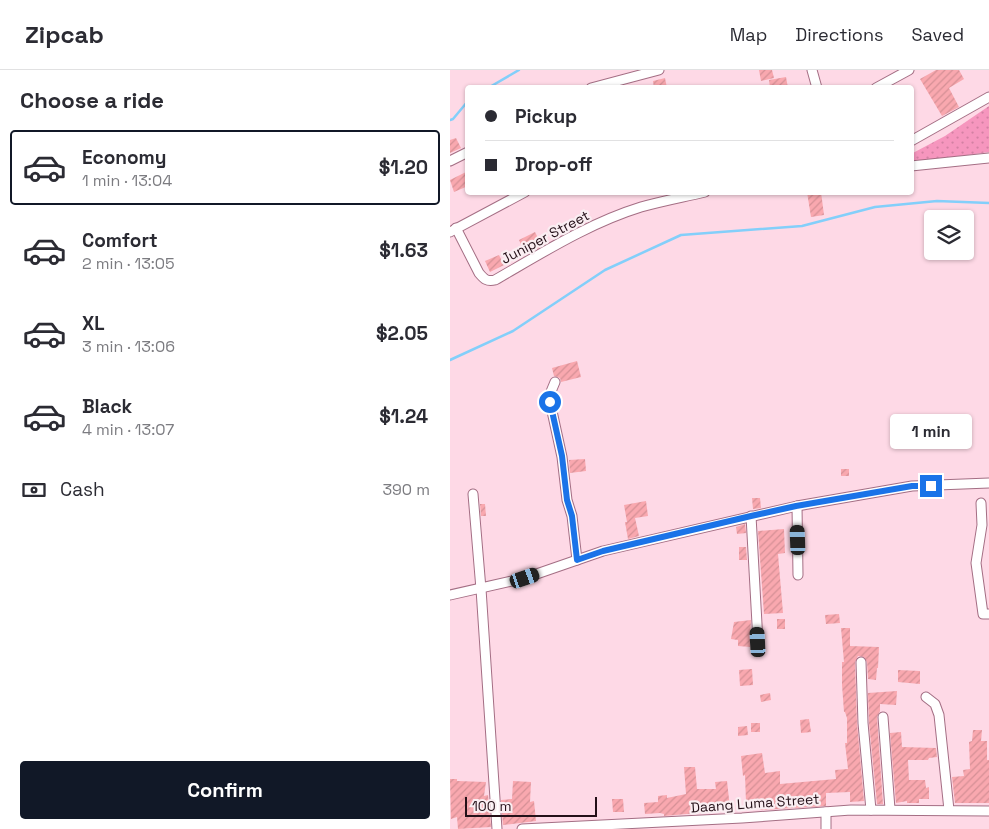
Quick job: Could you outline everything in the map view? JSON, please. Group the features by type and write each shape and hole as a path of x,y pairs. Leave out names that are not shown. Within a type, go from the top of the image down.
{"street":[{"path":"602,85 658,70"},
{"path":"812,70 816,85"},
{"path":"882,85 909,70"},
{"path":"914,139 989,97"},
{"path":"450,162 465,154"},
{"path":"914,166 989,158"},
{"path":"453,230 520,195"},
{"name":"Juniper Street","path":"453,230 479,273 484,279 489,281 495,280 567,238 612,218 641,207 692,195"},
{"path":"555,382 550,394 550,402 562,456 577,560"},
{"path":"450,595 525,578 603,551 796,506 912,486 989,484"},
{"path":"473,494 497,829"},
{"path":"981,503 982,525 976,563 983,614 989,614"},
{"path":"796,506 798,575"},
{"path":"751,516 758,642"},
{"path":"861,662 864,738 871,810"},
{"path":"926,697 934,704 939,715 949,810"},
{"path":"883,717 890,809"},
{"name":"Daang Luma Street","path":"522,829 890,809 989,811"},
{"path":"826,812 826,829"}],"shaded area":[{"path":"989,106 989,152 914,163 914,152 945,136"}],"building":[{"path":"759,70 772,70 774,78 761,81"},
{"path":"936,70 959,70 964,79 949,88 959,107 942,116 920,79"},
{"path":"786,77 787,85 770,85 769,80"},
{"path":"665,78 666,85 654,85 653,81"},
{"path":"456,138 461,148 450,153 450,140"},
{"path":"465,172 465,187 454,192 450,180"},
{"path":"807,195 821,195 824,215 811,217"},
{"path":"535,232 542,246 526,255 519,240"},
{"path":"499,255 504,265 490,272 485,261"},
{"path":"577,361 581,377 561,382 560,378 554,376 552,368"},
{"path":"585,459 586,471 570,473 569,460"},
{"path":"841,469 849,469 849,476 841,476"},
{"path":"752,498 760,498 761,508 753,509"},
{"path":"646,501 648,516 635,518 639,536 628,539 624,505"},
{"path":"480,504 485,504 486,516 481,516"},
{"path":"745,524 746,533 737,534 736,527"},
{"path":"784,529 785,553 778,554 783,613 764,614 758,531"},
{"path":"739,547 746,547 747,560 739,560"},
{"path":"839,614 840,623 826,624 825,615"},
{"path":"777,619 785,619 785,629 777,629"},
{"path":"751,620 750,647 738,646 738,640 731,639 734,622"},
{"path":"841,628 850,628 850,646 879,647 876,680 868,679 867,662 864,657 858,656 855,662 857,723 864,801 850,802 850,792 826,793 826,806 760,810 759,802 746,802 745,775 743,776 741,756 762,753 765,773 780,771 780,784 836,779 835,770 848,769 845,743 847,743 847,718 844,712 842,685 842,662 844,662"},
{"path":"752,669 753,685 740,686 739,670"},
{"path":"898,670 920,671 920,684 898,682"},
{"path":"897,691 896,705 880,704 880,711 877,717 883,804 877,804 868,693"},
{"path":"770,693 771,700 761,702 760,695"},
{"path":"809,719 811,732 801,733 800,720"},
{"path":"751,723 760,723 760,732 751,732"},
{"path":"747,726 748,735 738,736 738,727"},
{"path":"973,730 982,730 981,741 987,741 989,803 955,803 952,777 964,776 963,770 970,769 969,742 972,741"},
{"path":"901,732 902,747 936,748 937,757 929,758 928,760 908,760 909,780 925,780 926,788 929,787 929,799 919,799 919,803 907,803 907,801 896,803 890,733"},
{"path":"684,767 695,767 697,789 716,789 715,782 727,781 730,808 718,809 717,804 701,805 701,812 698,813 664,816 664,814 660,813 645,814 644,803 658,802 658,796 667,795 667,798 686,794"},
{"path":"450,779 486,782 484,796 488,795 491,827 458,829 457,817 451,819"},
{"path":"513,781 531,782 530,802 534,801 536,821 503,825 501,800 512,799"},
{"path":"612,799 623,799 624,812 613,812"}],"waterway":[{"path":"493,85 519,70"},
{"path":"450,120 465,105"},
{"path":"450,360 513,331 605,270 681,235 802,226 875,207 937,201 989,203"}],"route":[{"path":"550,402 562,456 577,560 603,551 796,506 912,486 931,486"}]}
